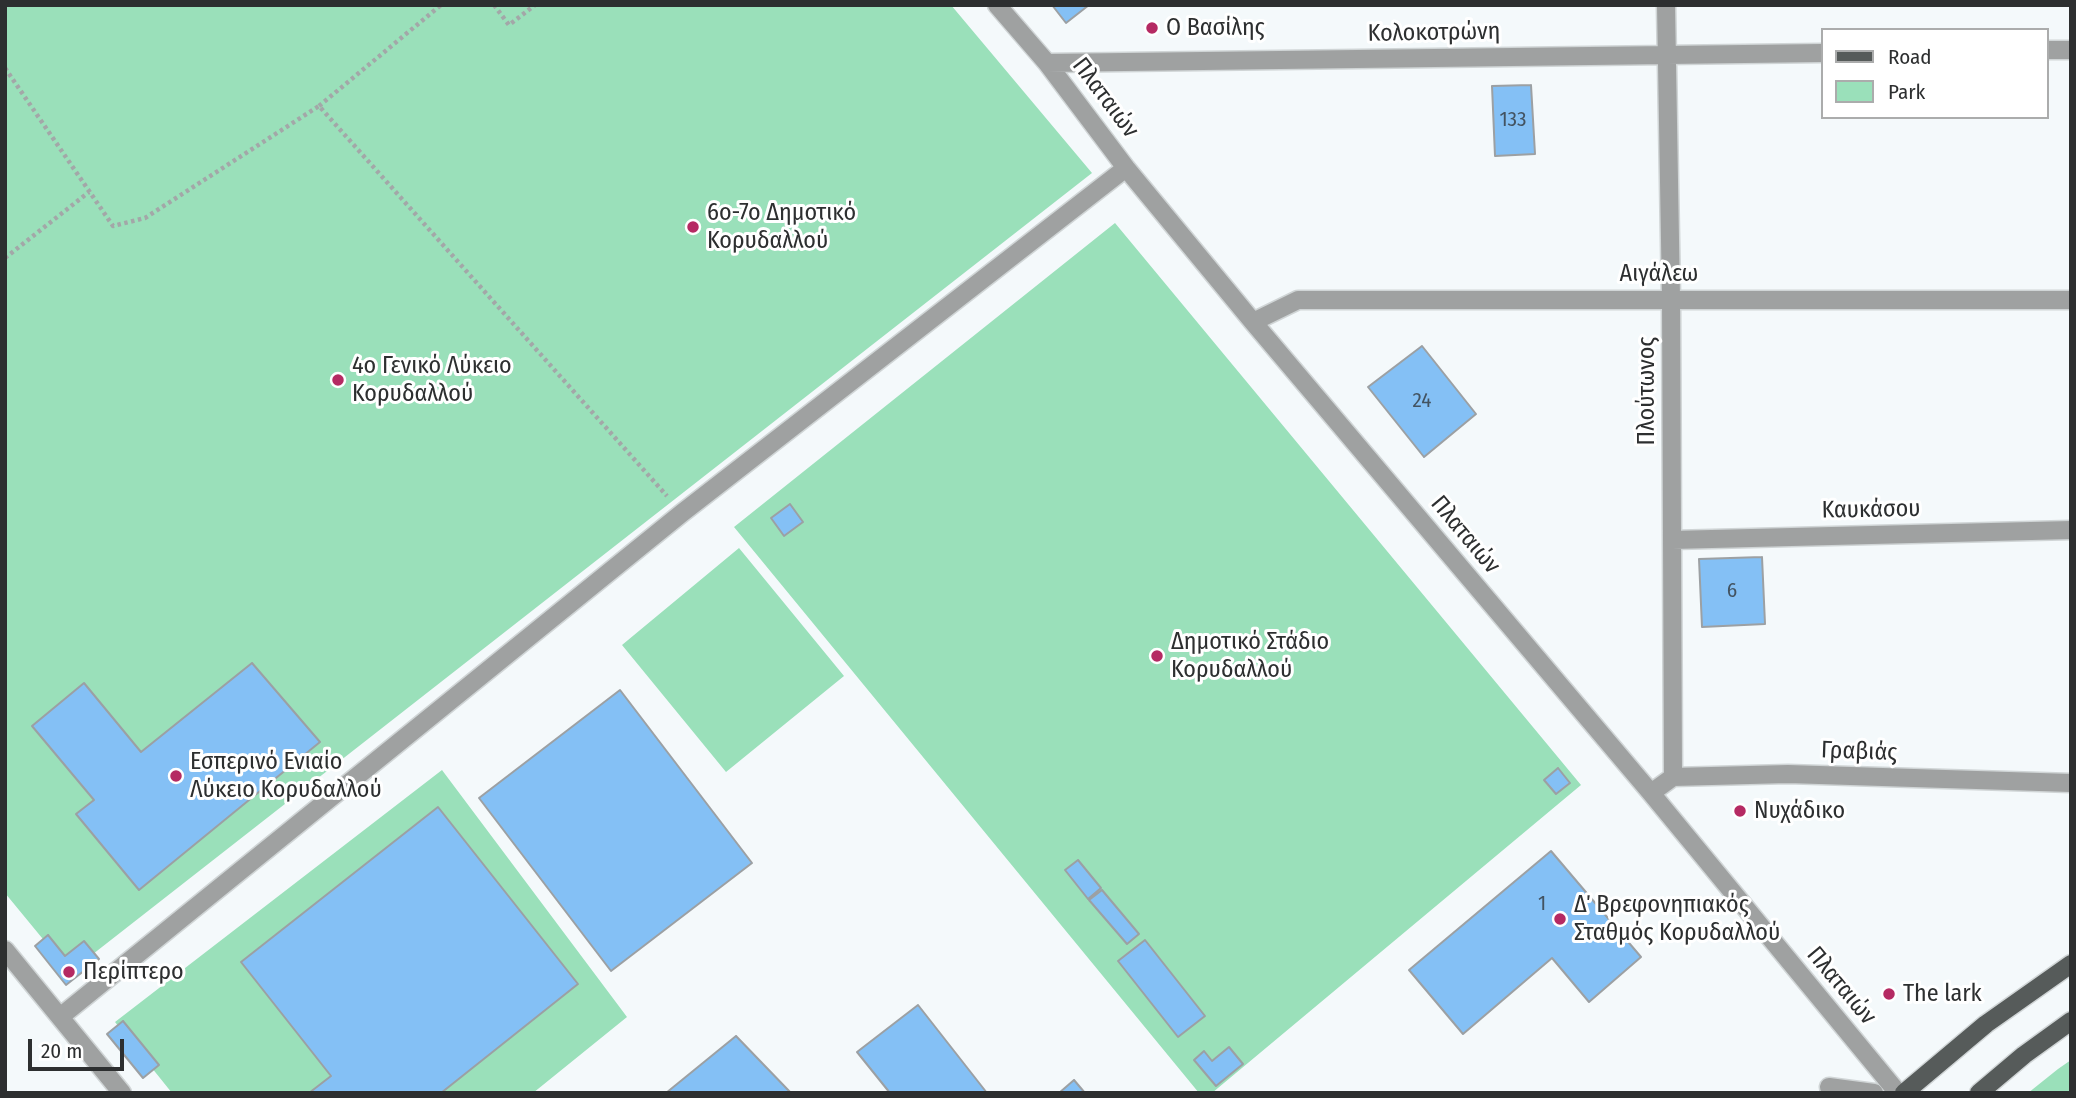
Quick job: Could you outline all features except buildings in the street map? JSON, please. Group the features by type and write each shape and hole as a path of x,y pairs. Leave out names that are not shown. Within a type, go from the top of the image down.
{"main road":[{"path":"1904,1093 1986,1024 2071,964"},
{"path":"1979,1093 2024,1055 2071,1021"}],"street":[{"name":"Πλαταιών","path":"997,5 1047,63 1126,168 1253,322 1651,793 1898,1093"},
{"name":"Πλούτωνος","path":"1666,5 1671,299 1673,777"},
{"path":"2048,50 2071,50"},
{"name":"Κολοκοτρώνη","path":"1047,63 1820,53"},
{"path":"60,1017 682,513 1126,168"},
{"name":"Αιγάλεω","path":"1253,322 1298,300 2071,300"},
{"name":"Καυκάσου","path":"1672,540 2071,530"},
{"name":"Γραβιάς","path":"1673,777 1788,774 2071,783"},
{"path":"1651,793 1673,777"},
{"path":"5,950 122,1093"},
{"path":"1829,1087 1874,1093"}],"path":[{"path":"5,68 113,226 145,218 319,106 441,5"},
{"path":"494,5 509,25 535,5"},
{"path":"319,106 682,513"},
{"path":"5,258 89,192"}],"green space":[{"path":"5,5 951,5 1092,173 70,972 5,893"},
{"name":"Δημοτικό Στάδιο Κορυδαλλού","path":"1115,223 1581,785 1212,1093 1199,1093 734,527"},
{"path":"739,548 844,676 726,772 622,645"},
{"path":"442,770 627,1017 533,1093 172,1093 115,1022"},
{"path":"2071,1060 2071,1093 2028,1093 2058,1069"}],"place":[{"name":"Ο Βασίλης","path":"1152,28"},
{"name":"6ο-7ο Δημοτικό Κορυδαλλού","path":"693,227"},
{"name":"4ο Γενικό Λύκειο Κορυδαλλού","path":"338,380"},
{"name":"Δημοτικό Στάδιο Κορυδαλλού","path":"1157,656"},
{"name":"Εσπερινό Ενιαίο Λύκειο Κορυδαλλού","path":"176,776"},
{"name":"Νυχάδικο","path":"1740,811"},
{"name":"Δ΄ Βρεφονηπιακός Σταθμός Κορυδαλλού","path":"1560,919"},
{"name":"Περίπτερο","path":"69,972"},
{"name":"The lark","path":"1889,994"}]}
